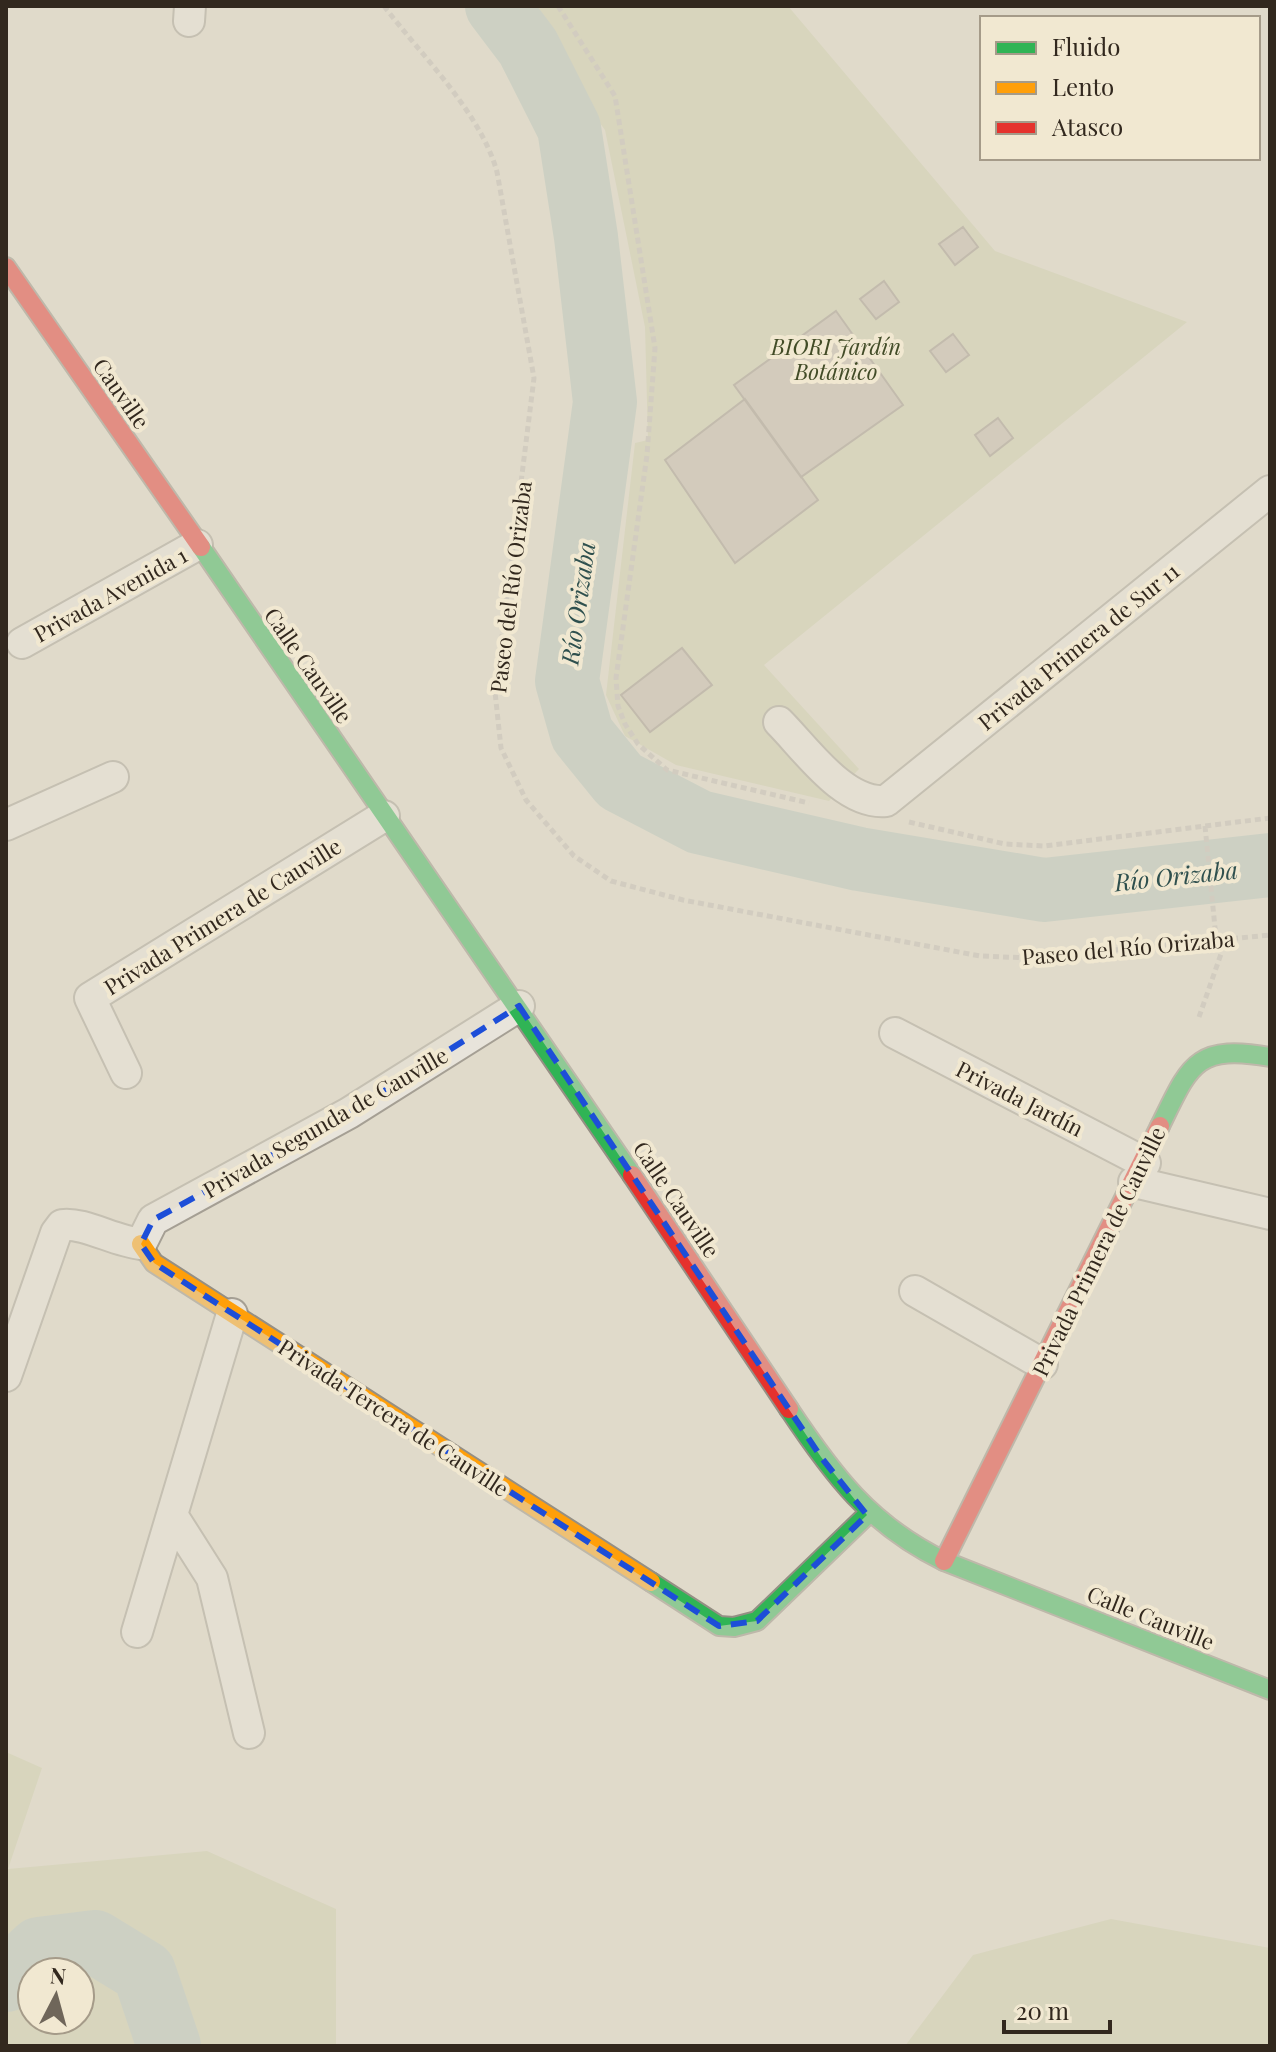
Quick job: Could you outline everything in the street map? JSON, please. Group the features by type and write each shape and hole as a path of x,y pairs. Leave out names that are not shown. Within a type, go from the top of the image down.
{"street":[{"name":"Cauville","path":"6,269 197,545"},
{"name":"Privada Primera de Sur 11","path":"869,802 1270,491"},
{"name":"Privada Avenida 1","path":"22,643 197,545"},
{"name":"Calle Cauville","path":"197,545 519,1006 821,1457 867,1515 904,1543 944,1561 1270,1690"},
{"path":"779,722 869,802"},
{"path":"6,825 113,777"},
{"name":"Privada Primera de Cauville","path":"126,1073 90,998 384,816"},
{"name":"Privada Segunda de Cauville","path":"141,1244 153,1220 349,1113 519,1006"},
{"name":"Privada Jardín","path":"895,1033 1139,1172 1270,1214"},
{"path":"1202,1057 1223,1053 1270,1057"},
{"name":"Privada Primera de Cauville","path":"944,1561 1139,1172 1178,1087 1202,1057"},
{"path":"6,1376 62,1225 75,1223 116,1241 141,1244"},
{"name":"Privada Tercera de Cauville","path":"141,1244 154,1263 719,1626 734,1627 757,1621 867,1515"},
{"path":"915,1291 1042,1364"},
{"path":"137,1632 232,1314"},
{"path":"172,1515 212,1578 249,1733"}],"path":[{"name":"Paseo del Río Orizaba","path":"384,6 475,123 490,148 497,172 534,378 495,692 501,748 526,800 574,856 611,881 683,900 980,956 1031,958 1270,935"},
{"path":"558,6 615,96 655,348 647,455 616,678 618,706 638,744 667,770 814,804"},
{"path":"869,802 1005,844 1044,846 1270,818"},
{"path":"1202,1057 1196,1038 1199,1017 1221,954 1216,938 1205,826"}],"highlighted area":[{"path":"519,1006 821,1457 867,1515 757,1621 719,1626 154,1263 141,1244 153,1220 349,1113"}],"green space":[{"name":"BIORI Jardín Botánico","path":"515,6 788,6 995,251 1187,322 764,665 859,769 829,801 676,765 625,736 606,695 635,443 648,440 645,327 605,130"},
{"path":"6,1752 42,1768 8,1869 207,1851 336,1909 336,2046 6,2046"},
{"path":"1111,1919 1270,1948 1270,2046 905,2046 973,1955"}],"building":[{"path":"963,227 978,247 955,265 939,244"},
{"path":"884,281 899,302 876,319 860,299"},
{"path":"836,311 903,405 801,477 734,385"},
{"path":"953,334 969,355 946,372 930,351"},
{"path":"745,399 818,500 735,563 665,460"},
{"path":"998,418 1013,438 990,456 975,435"},
{"path":"682,648 712,685 650,732 621,695"}],"waterway":[{"name":"Río Orizaba","path":"497,6 528,47 569,128 586,237 605,402 567,681 582,734 620,781 699,822 859,859 1044,890 1270,865"},
{"path":"6,1980 39,1949 95,1942 144,1972 169,2046"}],"traffic: fast":[{"path":"201,547 632,1175"},
{"path":"1160,1126 1179,1088 1198,1064 1225,1054 1270,1057"},
{"path":"789,1409 821,1456 855,1496 918,1547 944,1561 1270,1690"},
{"path":"651,1582 719,1626 734,1627 757,1621 867,1515"}],"traffic: slow":[{"path":"141,1244 154,1263 651,1582"}],"traffic: jam":[{"path":"6,267 201,547"},
{"path":"944,1561 1160,1126"},
{"path":"632,1175 789,1409"}]}
